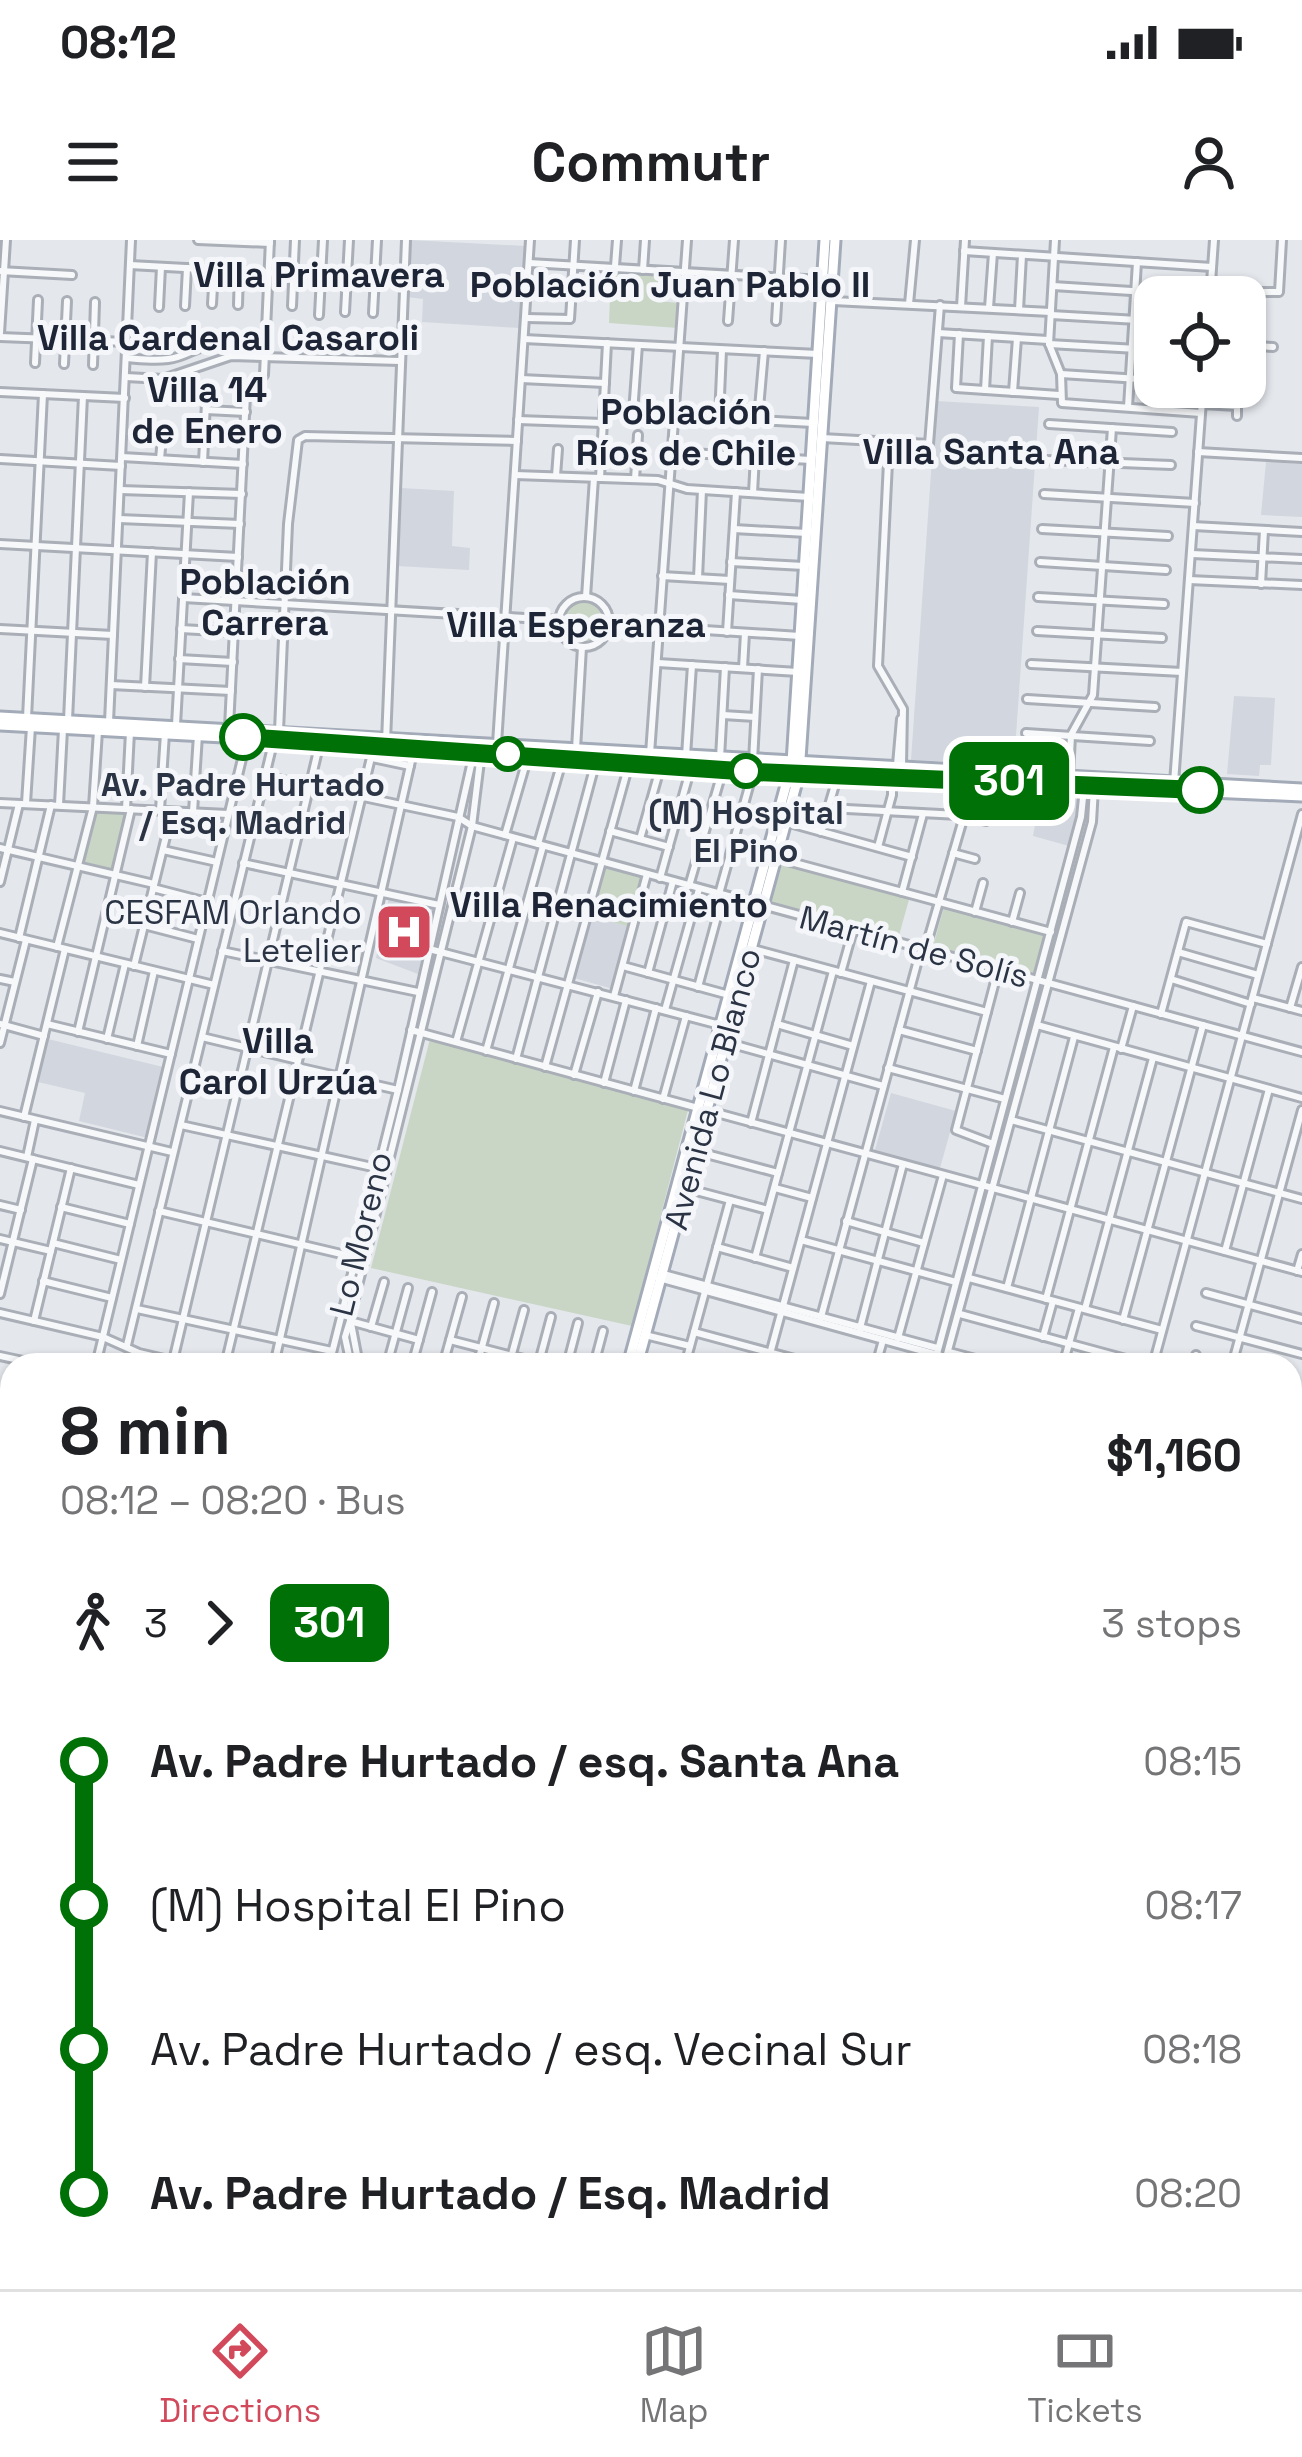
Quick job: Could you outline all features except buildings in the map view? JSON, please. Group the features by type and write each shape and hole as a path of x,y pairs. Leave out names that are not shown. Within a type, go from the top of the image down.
{"main road":[{"name":"Avenida Lo Blanco","path":"637,1353 685,1188 702,1110 725,1042 730,995 786,822 795,768 822,438 825,240"},
{"name":"Avenida Lo Blanco","path":"635,1353 725,1026 751,949 795,768 818,354 835,240"},
{"path":"0,721 176,724 414,748 576,749 753,766 1302,792"},
{"path":"65,724 130,732 485,748 527,756 661,765 688,761"},
{"path":"795,768 838,774 897,771"},
{"path":"964,776 1069,777 1090,783 1174,782 1302,792"}],"street":[{"path":"7,240 0,335 127,343"},
{"path":"109,722 131,240"},
{"path":"198,240 270,242 264,378 248,392 246,412 230,728"},
{"path":"292,306 295,240"},
{"path":"319,315 323,240"},
{"path":"346,312 350,240"},
{"path":"373,313 377,240"},
{"path":"228,1353 370,758 382,742 406,240"},
{"path":"485,748 506,616 530,240"},
{"path":"525,317 570,319 575,240"},
{"path":"615,268 617,240"},
{"path":"643,270 645,240"},
{"path":"650,754 687,240"},
{"path":"728,321 734,240"},
{"path":"776,321 781,240"},
{"path":"910,304 915,240"},
{"path":"961,307 965,240"},
{"path":"1055,240 1049,342 1060,374 1061,399"},
{"path":"1212,276 1214,240"},
{"path":"1266,293 1279,292 1282,245"},
{"path":"964,251 1212,267"},
{"path":"989,308 993,253"},
{"path":"1019,310 1022,255"},
{"path":"1137,262 1137,276"},
{"path":"529,263 822,280"},
{"path":"130,265 405,280"},
{"path":"159,307 160,267"},
{"path":"185,306 187,268"},
{"path":"212,304 214,270"},
{"path":"3,271 72,275"},
{"path":"238,305 239,271"},
{"path":"1053,286 1134,291"},
{"path":"35,363 38,300"},
{"path":"826,300 1134,320 1128,407"},
{"path":"64,364 67,301"},
{"path":"93,365 95,302"},
{"path":"822,438 929,444 940,305"},
{"path":"938,333 1132,349"},
{"path":"959,334 956,388 1134,407"},
{"path":"985,390 988,336"},
{"path":"1013,392 1017,338"},
{"path":"524,339 818,354"},
{"path":"126,358 163,360 209,343 224,345 230,356"},
{"path":"586,597 607,344"},
{"path":"633,413 638,345"},
{"path":"1266,346 1273,346"},
{"path":"719,418 722,350"},
{"path":"758,420 764,352"},
{"path":"126,377 163,379 230,356 401,361"},
{"path":"163,360 163,379"},
{"path":"1060,374 1134,378"},
{"path":"521,379 605,383"},
{"path":"0,392 124,398"},
{"path":"0,882 4,849 22,803 43,394"},
{"path":"0,1043 39,857 55,805 72,633 83,396"},
{"path":"203,462 206,406 246,412"},
{"path":"1174,782 1202,408"},
{"path":"1237,408 1237,416"},
{"path":"604,412 813,423"},
{"path":"518,419 603,423"},
{"path":"1049,424 1172,432"},
{"path":"1069,777 1071,735 1091,703 1096,668 1112,428"},
{"path":"635,479 638,435"},
{"path":"127,1345 276,735 296,442 304,436 517,441"},
{"path":"160,459 162,438"},
{"path":"878,848 897,771 903,709 880,674 878,662 889,442"},
{"path":"556,476 558,449"},
{"path":"672,452 811,460"},
{"path":"1198,452 1302,458"},
{"path":"753,494 755,456"},
{"path":"0,459 243,464"},
{"path":"1046,460 1171,465"},
{"path":"515,475 635,479 702,490 809,497"},
{"path":"120,490 242,494"},
{"path":"698,578 702,490"},
{"path":"176,724 189,492"},
{"path":"727,632 736,492"},
{"path":"1044,494 1195,502"},
{"path":"119,519 240,524"},
{"path":"1193,526 1302,532"},
{"path":"734,529 807,532"},
{"path":"1042,529 1168,536"},
{"path":"1261,584 1264,530"},
{"path":"0,544 238,557"},
{"path":"145,687 152,552"},
{"path":"1191,554 1302,559"},
{"path":"731,562 805,566"},
{"path":"1040,562 1166,570"},
{"path":"662,576 730,580"},
{"path":"1189,580 1302,585"},
{"path":"729,595 802,600"},
{"path":"586,597 602,604 609,624 601,641 582,647 565,638 560,620 568,603 586,597"},
{"path":"1038,597 1164,604"},
{"path":"183,598 560,620"},
{"path":"609,624 800,636"},
{"path":"0,629 113,634"},
{"path":"181,629 234,632"},
{"path":"1036,631 1162,638"},
{"path":"743,668 745,633"},
{"path":"576,749 582,647"},
{"path":"179,659 233,662"},
{"path":"656,663 798,672"},
{"path":"1031,664 1182,672"},
{"path":"660,878 688,761 692,665"},
{"path":"689,886 722,764 725,667"},
{"path":"698,987 753,766 758,669"},
{"path":"111,685 231,691"},
{"path":"1027,699 1156,707"},
{"path":"723,715 755,717"},
{"path":"24,1117 93,807 98,730"},
{"path":"78,1032 129,809 130,732"},
{"path":"160,810 165,733"},
{"path":"1026,733 1150,740"},
{"path":"193,812 198,735"},
{"path":"99,1353 247,738"},
{"path":"170,1353 183,1319 320,742"},
{"path":"276,1353 414,748"},
{"name":"Lo Moreno","path":"332,1351 398,1090 458,817 485,748"},
{"name":"Lo Moreno","path":"350,1353 345,1341 472,826 485,748"},
{"path":"456,1042 527,756"},
{"path":"370,758 410,766"},
{"path":"486,1051 562,758"},
{"path":"516,1059 596,760"},
{"path":"545,1067 629,763"},
{"path":"640,839 661,765"},
{"path":"821,832 838,774"},
{"path":"264,776 458,817"},
{"path":"820,1317 909,991 964,816 964,776"},
{"path":"937,1352 1090,783"},
{"path":"947,1353 1090,827 1090,783"},
{"path":"0,802 229,814"},
{"path":"828,808 986,821"},
{"path":"107,1039 144,925 173,811"},
{"path":"902,892 924,813"},
{"path":"1154,1353 1302,814"},
{"name":"Martín de Solís","path":"458,817 472,826 1302,1052"},
{"path":"786,822 912,857"},
{"path":"1079,825 1090,827"},
{"path":"610,831 669,847"},
{"path":"4,849 207,902"},
{"path":"163,850 217,862"},
{"path":"953,853 975,859"},
{"path":"776,858 1051,932"},
{"path":"243,862 439,905"},
{"path":"614,996 647,874"},
{"path":"648,973 673,881"},
{"path":"975,912 983,883"},
{"path":"634,1091 699,889"},
{"path":"1012,922 1020,892"},
{"path":"1161,1014 1186,922 1267,944"},
{"path":"144,925 198,939"},
{"path":"755,1258 815,1035 853,930"},
{"path":"0,933 214,985"},
{"path":"429,949 725,1026"},
{"path":"751,949 987,1012"},
{"path":"222,950 419,992"},
{"path":"1178,952 1258,975"},
{"path":"751,1123 794,960"},
{"path":"622,966 730,995"},
{"path":"1290,1008 1302,967"},
{"path":"993,1144 956,1132 998,970"},
{"path":"136,1046 154,971"},
{"path":"0,979 15,982"},
{"path":"1171,979 1302,1011"},
{"path":"771,1352 871,981"},
{"path":"574,1075 598,992"},
{"path":"604,1083 626,1000"},
{"path":"1043,1337 1088,1141 1133,1006"},
{"path":"663,1099 686,1016"},
{"path":"47,1024 171,1054"},
{"path":"777,1024 854,1046"},
{"path":"2,1025 44,1036"},
{"path":"1037,1025 1302,1098"},
{"path":"1123,1320 1203,1025"},
{"path":"411,1030 1300,1271 1302,1254"},
{"path":"899,1030 976,1051"},
{"path":"1007,1288 1075,1036"},
{"path":"201,1037 398,1090"},
{"path":"725,1042 883,1086"},
{"path":"1066,1353 1153,1057"},
{"path":"888,1068 1006,1100"},
{"path":"1225,1251 1269,1089"},
{"path":"1235,1353 1302,1110"},
{"path":"0,1111 173,1152"},
{"path":"0,1294 36,1120"},
{"path":"1011,1120 1302,1199"},
{"path":"180,1125 377,1168"},
{"path":"0,1150 139,1186"},
{"path":"695,1150 778,1173"},
{"path":"1288,1161 1302,1165"},
{"path":"860,1328 903,1164"},
{"path":"34,1321 71,1168"},
{"path":"898,1338 943,1175"},
{"path":"685,1188 768,1210"},
{"path":"774,1188 812,1198"},
{"path":"688,1353 730,1200"},
{"path":"0,1205 20,1210"},
{"path":"62,1207 130,1224"},
{"path":"159,1211 354,1257"},
{"path":"847,1222 924,1243"},
{"path":"0,1240 121,1260"},
{"path":"801,1240 956,1282"},
{"path":"717,1247 794,1268"},
{"path":"657,1277 667,1275 937,1352"},
{"path":"968,1277 1162,1330"},
{"path":"44,1281 112,1298"},
{"path":"371,1327 383,1282"},
{"path":"390,1353 408,1288"},
{"path":"415,1353 432,1292"},
{"path":"1206,1293 1302,1319"},
{"path":"446,1353 462,1298"},
{"path":"481,1353 494,1304"},
{"path":"136,1308 332,1351"},
{"path":"512,1353 524,1310"},
{"path":"782,1310 937,1352"},
{"path":"0,1312 103,1337 140,1353"},
{"path":"958,1314 1104,1353"},
{"path":"543,1353 551,1317"},
{"path":"350,1321 419,1340"},
{"path":"570,1353 578,1324"},
{"path":"1196,1326 1298,1353"},
{"path":"597,1353 603,1330"},
{"path":"694,1332 774,1353"},
{"path":"645,1334 690,1346"},
{"path":"450,1340 494,1353"},
{"path":"879,1353 883,1340"},
{"path":"751,2289 838,2289"}],"shaded area":[{"path":"410,240 525,246 520,328 422,322 423,299 407,297"},
{"path":"936,401 1039,407 1014,764 911,760"},
{"path":"1266,462 1302,464 1302,517 1261,515"},
{"path":"401,488 454,491 452,546 470,548 469,570 397,566"},
{"path":"1234,696 1275,698 1271,765 1260,765 1259,776 1227,774"},
{"path":"1041,791 1080,794 1069,846 1033,836"},
{"name":"CESFAM Orlando Letelier","path":"389,897 433,907 418,974 376,958"},
{"path":"591,916 630,927 613,989 574,978"},
{"path":"48,1039 163,1067 148,1138 79,1121 85,1093 38,1082"},
{"path":"891,1093 956,1111 940,1168 875,1150"}],"green space":[{"path":"611,273 660,276 658,301 679,303 678,328 609,323"},
{"name":"Villa Esperanza","path":"585,601 600,608 607,623 600,638 585,645 570,638 563,623 570,608"},
{"path":"96,812 128,813 116,872 82,864"},
{"path":"783,861 910,896 898,939 770,904"},
{"path":"605,865 644,876 630,927 591,916"},
{"path":"944,907 1047,933 1035,977 932,950"},
{"path":"430,1039 688,1110 632,1326 371,1268"}],"bus line":[{"name":"301","path":"243,737 753,772 1200,790"}],"place":[{"name":"Av. Padre Hurtado / Esq. Madrid","path":"243,737"},
{"name":"(M) Hospital El Pino","path":"746,771"},
{"name":"CESFAM Orlando Letelier","path":"404,932"}],"district":[{"name":"Villa Primavera","path":"319,275"},
{"name":"Población Juan Pablo II","path":"670,285"},
{"name":"Villa Cardenal Casaroli","path":"228,338"},
{"name":"Villa 14 de Enero","path":"207,410"},
{"name":"Población Ríos de Chile","path":"686,432"},
{"name":"Villa Santa Ana","path":"991,452"},
{"name":"Población Carrera","path":"265,602"},
{"name":"Villa Esperanza","path":"576,625"},
{"name":"Villa Renacimiento","path":"609,905"},
{"name":"Villa Carol Urzúa","path":"278,1062"}]}
